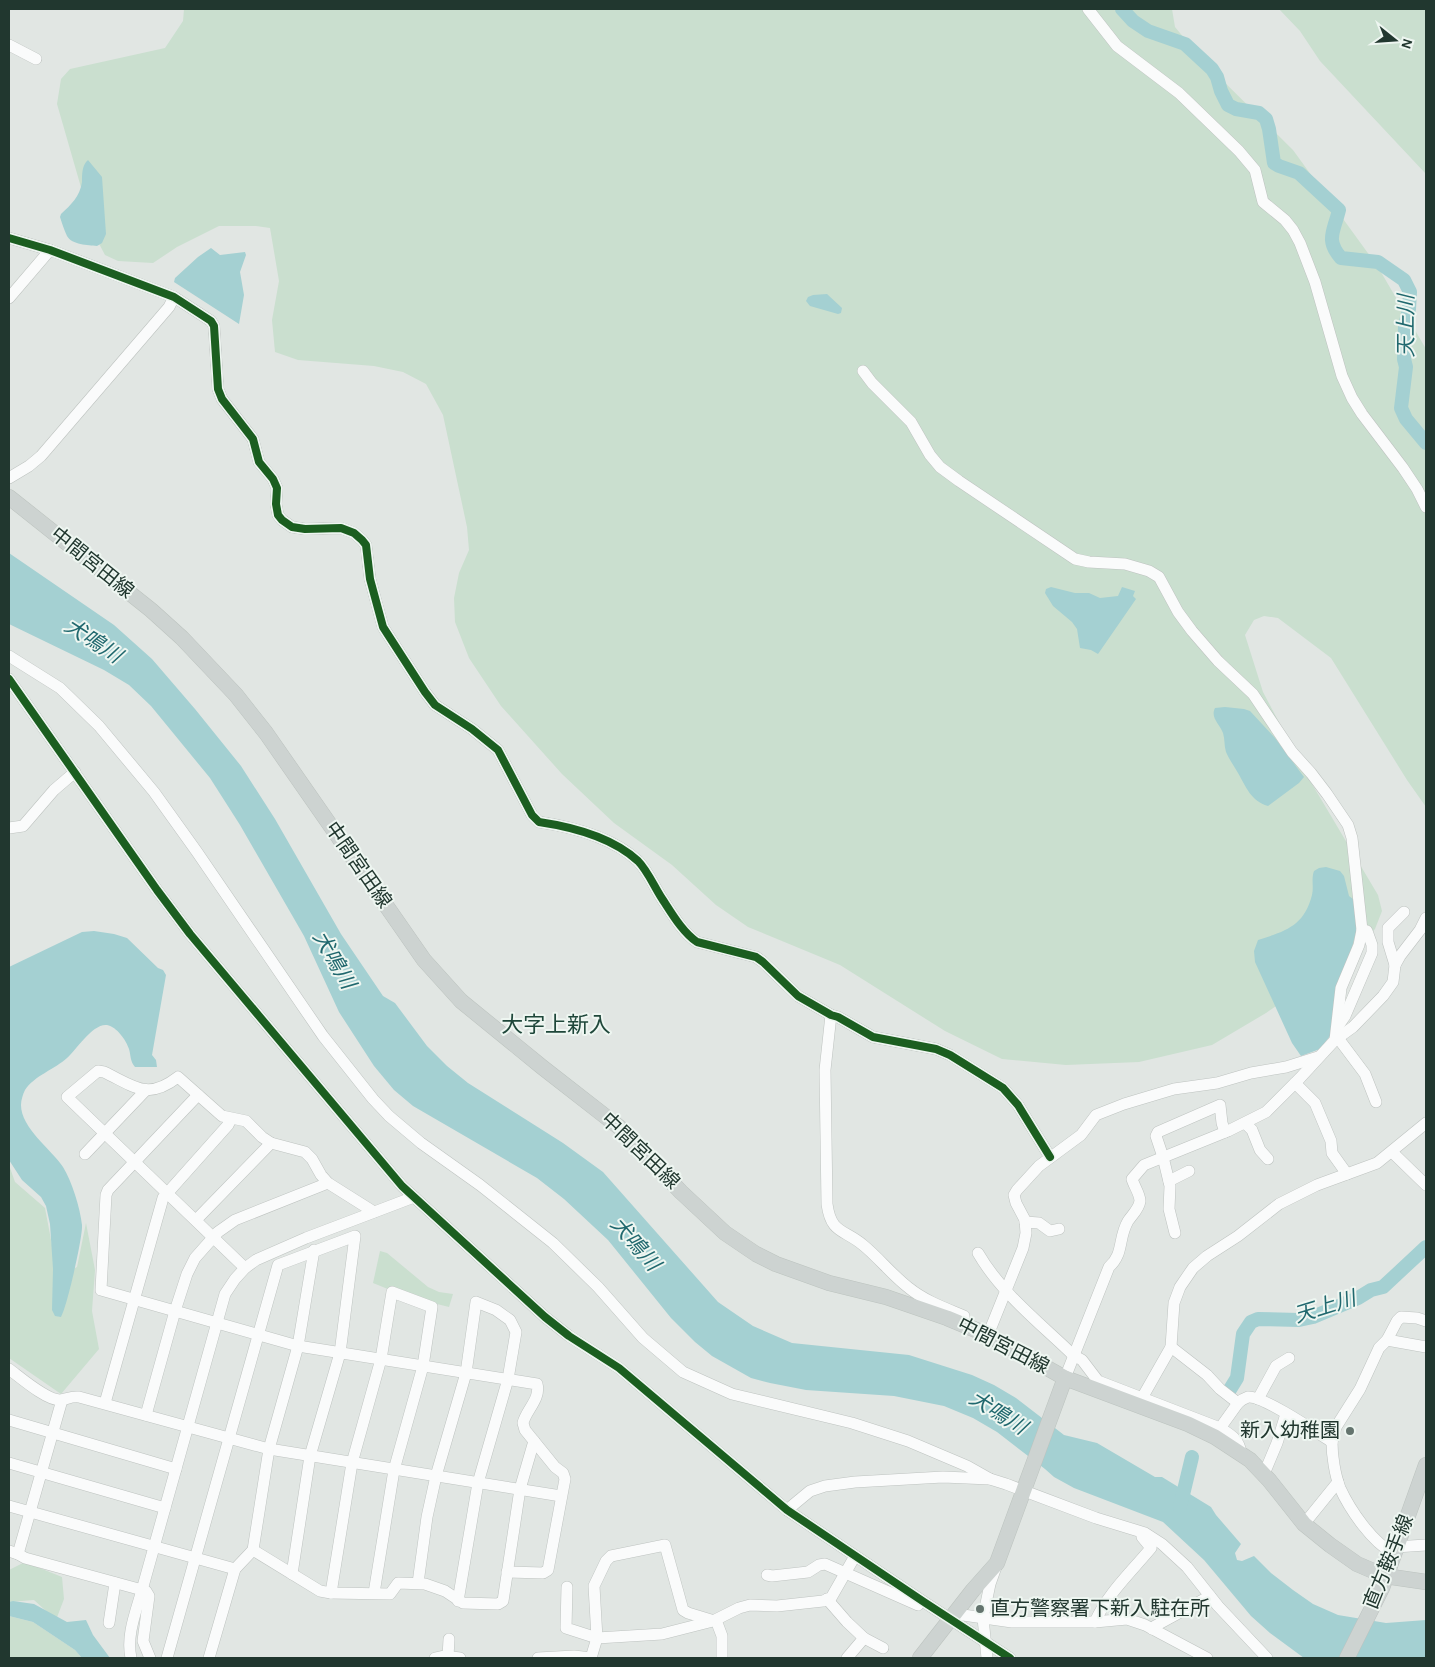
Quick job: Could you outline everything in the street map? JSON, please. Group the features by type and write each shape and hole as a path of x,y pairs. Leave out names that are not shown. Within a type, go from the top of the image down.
{"main road":[{"name":"中間宮田線","path":"9,497 151,610 182,638 236,695 266,733 424,960 461,1001 542,1067 619,1126 681,1192 725,1233 756,1254 776,1264 829,1283 886,1297 964,1325 988,1335 1062,1383 1188,1424 1215,1437 1250,1460 1264,1474 1304,1524 1330,1545 1383,1582 1426,1582"},
{"path":"920,1658 954,1617 973,1590 997,1563 1062,1383"},
{"name":"直方鞍手線","path":"1347,1658 1383,1582 1426,1465"}],"street":[{"path":"1088,9 1117,46 1179,93 1239,151 1255,170 1263,202 1285,220 1300,243 1315,282 1342,376 1352,398 1403,468 1426,507"},
{"path":"9,45 36,59"},
{"path":"9,238 50,250 174,296 211,321 214,326 218,389 222,399 253,439 259,462 277,488 276,504 278,515 292,527 305,529 341,528 354,533 362,540 366,545 370,579 383,627 435,705 472,729 498,750 532,815 539,822 589,833 639,862 669,910 696,942 756,957 798,996 831,1015 873,1037 936,1049 950,1055 1003,1088 1018,1105 1050,1157"},
{"path":"9,298 50,250"},
{"path":"9,478 41,456 169,306 174,296"},
{"path":"863,371 872,383 910,422 930,455 940,467 959,481 1075,559 1088,562 1125,564 1149,571 1158,577 1178,612 1192,631 1218,661 1253,694 1292,752 1311,772 1348,825 1352,838 1362,930 1359,945 1341,988 1337,1035 1365,1074 1376,1102"},
{"path":"9,656 60,688 100,726 142,777 197,852 323,1036 373,1099 389,1116 480,1185 552,1243 598,1287 643,1338 683,1372 732,1394 852,1423 908,1441 967,1466 990,1480"},
{"path":"9,679 190,934 402,1186 545,1317 569,1336 618,1368 787,1510 934,1608 954,1617 1010,1658"},
{"path":"9,828 24,826 54,790 75,772"},
{"path":"1395,965 1388,942 1388,928 1404,912"},
{"path":"1062,1383 1109,1267 1117,1260 1127,1222 1139,1206 1140,1198 1132,1179 1144,1164 1245,1124 1266,1112 1320,1056 1337,1035 1353,1027 1383,996 1392,982 1395,965 1420,930 1426,918"},
{"path":"831,1015 825,1070 828,1214 833,1224 843,1233 861,1243 910,1288 934,1304 964,1316 964,1325"},
{"path":"988,1335 1023,1248 1026,1233 1025,1222 1014,1195 1039,1166 1081,1135 1096,1115 1109,1109 1174,1089 1217,1083 1251,1073 1286,1067 1320,1056"},
{"path":"245,1268 214,1236 166,1193 67,1097 98,1071 145,1091 153,1091 168,1086 178,1077 222,1116 246,1121 271,1143 304,1152 312,1158 321,1175 328,1183 374,1212"},
{"path":"1217,1083 1222,1123 1225,1132"},
{"path":"1295,1083 1315,1103 1331,1141 1332,1153 1347,1174"},
{"path":"85,1154 145,1091"},
{"path":"198,1095 108,1190 106,1195 101,1290 298,1346 537,1384 538,1390 535,1400 522,1423 525,1430 555,1467 563,1473 565,1480 548,1570 542,1574 508,1572"},
{"path":"1175,1233 1170,1209 1169,1180 1156,1136 1158,1132 1220,1105"},
{"path":"105,1403 163,1198 228,1126 231,1119"},
{"path":"1142,1398 1171,1347 1174,1302 1180,1287 1193,1268 1279,1204 1317,1185 1377,1163 1426,1123"},
{"path":"1245,1124 1252,1130 1260,1150 1268,1159"},
{"path":"196,1220 271,1143"},
{"path":"1392,1152 1426,1185"},
{"path":"1169,1180 1189,1171"},
{"path":"146,1415 175,1312 187,1274 195,1258 214,1236 236,1220 328,1183"},
{"path":"131,1658 130,1636 225,1294 245,1268 256,1260 306,1238 414,1197"},
{"path":"1025,1222 1039,1222 1050,1231 1059,1229"},
{"path":"167,1658 278,1265 355,1236 340,1353 310,1456 292,1574"},
{"path":"209,1658 235,1569 253,1550 269,1449 298,1346 314,1250"},
{"path":"978,1253 985,1265 1039,1324 1073,1355 1082,1360 1098,1381 1222,1429 1240,1445 1241,1453"},
{"path":"331,1593 352,1463 381,1359 392,1292 432,1306 423,1366 394,1470 374,1594"},
{"path":"418,1583 427,1517 436,1476 466,1373 476,1302 496,1310 510,1320 516,1332 508,1379 478,1483 458,1601"},
{"path":"1426,1321 1411,1317 1401,1317 1397,1321 1387,1340 1379,1348 1360,1389 1336,1427 1332,1442 1338,1482 1343,1494 1367,1531 1379,1543 1394,1550 1426,1545"},
{"path":"1387,1340 1426,1347"},
{"path":"1171,1347 1238,1402"},
{"path":"1258,1399 1276,1366 1289,1358"},
{"path":"9,1369 50,1397 62,1400 70,1396 105,1403 269,1449 561,1496"},
{"path":"1222,1429 1238,1402 1248,1397 1258,1399 1286,1414 1332,1442"},
{"path":"62,1400 30,1512 14,1553 25,1558 146,1592 149,1596 143,1642 150,1658"},
{"path":"1264,1474 1277,1444 1286,1414"},
{"path":"9,1420 176,1469"},
{"path":"253,1550 320,1591 331,1593 390,1594 398,1583 418,1583 444,1591 463,1604 498,1604 503,1601 520,1489 534,1441"},
{"path":"9,1463 165,1508"},
{"path":"787,1510 810,1491 826,1486 868,1480 943,1477 990,1480 1025,1489 1096,1518 1142,1532 1162,1544 1187,1567 1210,1596 1267,1658"},
{"path":"1304,1524 1338,1482"},
{"path":"9,1506 235,1569"},
{"path":"1095,1622 1119,1586 1151,1548 1142,1537 1142,1532"},
{"path":"541,1658 574,1656 591,1658 597,1638 594,1586 606,1560 611,1556 665,1545 683,1610 715,1620"},
{"path":"567,1588 566,1628 597,1638 662,1634 715,1620 739,1608 750,1605 793,1605 830,1598 856,1556"},
{"path":"987,1658 983,1618 990,1584 997,1563"},
{"path":"766,1575 808,1572 825,1564 926,1609 934,1608"},
{"path":"109,1623 115,1583"},
{"path":"1152,1629 1210,1596"},
{"path":"827,1599 864,1638 883,1648"},
{"path":"954,1617 1012,1622 1095,1622 1127,1619 1152,1629 1207,1658"},
{"path":"715,1620 722,1636 722,1658"},
{"path":"847,1658 864,1638"},
{"path":"444,1658 449,1639"}],"green space":[{"path":"184,9 1172,9 1175,27 1204,62 1293,150 1378,267 1426,349 1426,807 1407,780 1331,658 1278,618 1264,616 1254,620 1245,635 1263,692 1309,779 1378,895 1382,911 1375,929 1360,947 1266,1013 1212,1045 1139,1062 1066,1065 1002,1059 945,1031 840,965 748,927 716,905 672,865 614,823 562,774 501,706 469,658 455,622 454,598 459,573 469,550 467,527 443,415 426,384 403,372 374,366 298,360 275,352 272,320 279,281 270,228 219,226 177,247 153,263 118,261 105,255 95,236 57,104 61,79 70,69 165,48 183,21"},
{"path":"1279,9 1426,9 1426,174 1320,61 1300,31"},
{"path":"9,1165 15,1182 45,1208 58,1277 77,1267 86,1223 95,1270 92,1311 99,1349 61,1394 9,1358"},
{"path":"380,1251 387,1253 428,1287 439,1292 453,1294 449,1307 405,1296 373,1283"},
{"path":"25,1562 62,1577 64,1599 56,1620 34,1600 9,1602 9,1570"},
{"path":"9,1616 33,1622 75,1650 82,1658 9,1658"}],"water":[{"path":"88,160 102,177 106,234 102,243 97,246 80,244 69,239 60,217 79,192 83,167"},
{"path":"211,248 220,255 245,252 246,255 240,272 244,295 239,324 174,282 175,278"},
{"path":"827,294 842,308 841,313 838,314 810,306 806,301 808,297 813,295"},
{"name":"犬鳴川","path":"9,553 114,625 152,659 195,709 241,766 275,819 341,934 383,996 395,1003 427,1046 468,1083 563,1143 603,1172 718,1302 753,1326 792,1343 909,1355 972,1375 994,1385 1016,1398 1064,1435 1097,1443 1155,1477 1162,1477 1211,1507 1241,1544 1235,1553 1237,1560 1242,1561 1254,1556 1271,1573 1313,1604 1338,1615 1386,1623 1426,1620 1426,1658 1304,1658 1270,1633 1251,1616 1204,1560 1163,1522 1074,1488 1054,1477 997,1432 973,1418 944,1406 894,1396 806,1390 770,1383 751,1378 712,1356 671,1318 608,1240 564,1199 537,1178 413,1106 394,1090 374,1066 339,1012 304,936 240,825 210,778 151,706 129,685 104,670 9,624"},
{"path":"1051,587 1075,593 1089,593 1100,598 1118,596 1122,587 1135,591 1133,596 1136,599 1098,654 1091,650 1080,648 1077,629 1072,622 1053,606 1045,593 1046,589"},
{"path":"1225,707 1250,711 1275,738 1304,777 1299,783 1268,806 1253,797 1226,752 1223,733 1214,715 1215,708"},
{"path":"1326,867 1340,871 1344,876 1358,919 1357,928 1330,1036 1320,1049 1301,1056 1292,1043 1255,962 1254,951 1258,940 1277,934 1299,920 1309,905 1313,889 1314,871"},
{"path":"94,931 127,938 158,968 163,970 166,975 152,1055 156,1060 157,1067 135,1067 131,1061 128,1045 121,1034 111,1026 102,1026 91,1032 67,1058 29,1085 22,1097 22,1114 31,1130 63,1167 72,1187 81,1218 82,1232 67,1300 61,1317 55,1316 52,1310 53,1269 50,1224 46,1206 41,1197 22,1180 9,1160 9,967 82,932"},
{"path":"9,1602 34,1604 67,1622 86,1620 93,1635 110,1658 82,1658 75,1650 33,1622 9,1616"}],"waterway":[{"name":"天上川","path":"1122,9 1133,21 1148,31 1185,44 1212,69 1228,105 1236,109 1259,113 1266,119 1274,163 1299,173 1339,210 1332,240 1333,246 1341,258 1378,262 1404,280 1410,292 1405,326 1404,359 1406,367 1401,408 1406,419 1426,443"},
{"name":"天上川","path":"1229,1391 1237,1378 1243,1334 1251,1322 1258,1319 1299,1320 1313,1317 1358,1298 1371,1290 1383,1287 1426,1247"},
{"name":"天上川","path":"1180,1507 1192,1457"}],"cycle path":[{"path":"9,238 50,250 174,297 211,321 214,326 218,389 222,399 253,439 259,462 273,479 277,488 276,504 278,515 292,527 305,529 341,528 354,533 362,540 366,545 370,579 383,627 435,705 472,729 498,750 532,815 539,822 592,834 628,853 638,861 647,873 686,933 697,942 756,957 798,996 831,1015 873,1037 936,1049 950,1055 1003,1088 1018,1105 1050,1157"},
{"path":"9,679 190,934 402,1186 545,1317 569,1336 619,1368 787,1510 1010,1658"}],"place":[{"name":"新入幼稚園","path":"1350,1431"},
{"name":"直方警察署下新入駐在所","path":"980,1609"}],"district":[{"name":"大字上新入","path":"556,1025"}]}
